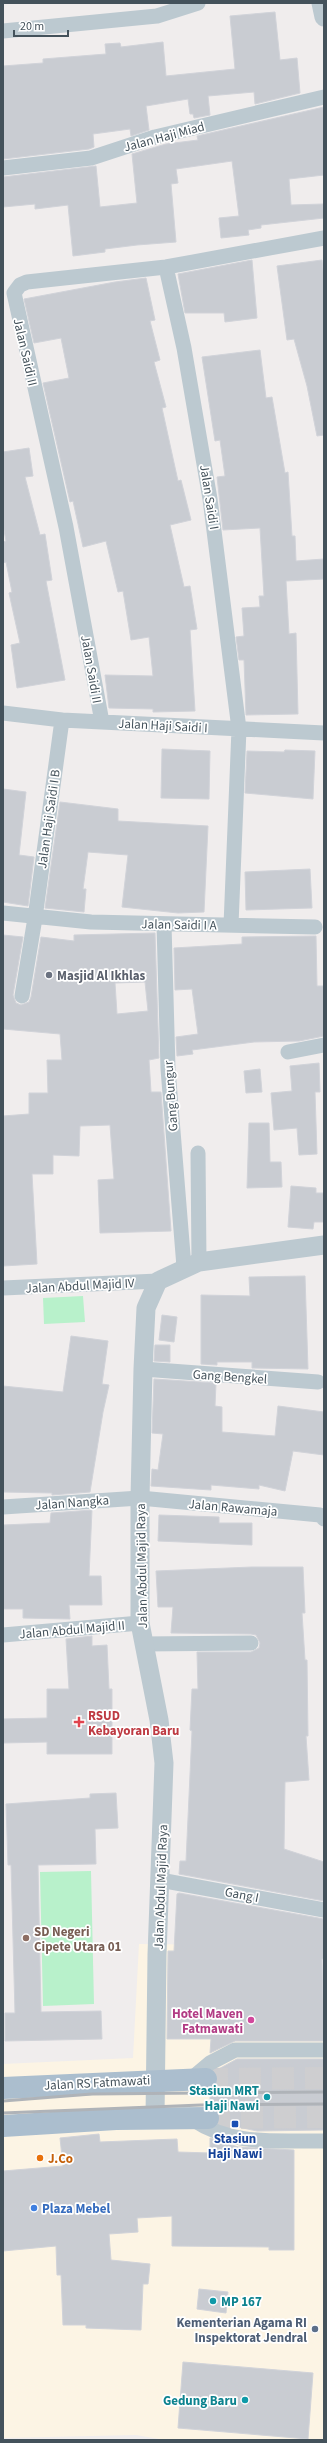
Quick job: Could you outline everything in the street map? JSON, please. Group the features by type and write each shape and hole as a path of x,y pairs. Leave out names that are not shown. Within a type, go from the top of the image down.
{"main road":[{"name":"Jalan RS Fatmawati","path":"3,2088 155,2079 199,2079"},
{"path":"3,2126 155,2118 199,2118"}],"street":[{"path":"3,31 157,16 198,3"},
{"path":"321,3 324,17"},
{"name":"Jalan Haji Miad","path":"3,168 91,158 156,137 324,97"},
{"name":"Jalan Saidi II","path":"102,722 66,527 13,297 16,289 27,282 166,267 324,238"},
{"name":"Jalan Saidi I","path":"166,267 185,356 210,499 239,729"},
{"name":"Jalan Haji Saidi I","path":"3,713 62,720 324,733"},
{"name":"Jalan Haji Saidi I B","path":"22,996 35,918 62,720"},
{"name":"Jalan Saidi I A","path":"3,913 35,918 91,922 231,924 239,729"},
{"name":"Gang Bungur","path":"164,924 168,1069 192,1265"},
{"path":"231,924 315,927"},
{"path":"288,1052 324,1046"},
{"path":"192,1265 198,1153"},
{"path":"158,1281 192,1265 324,1245"},
{"name":"Jalan Abdul Majid IV","path":"3,1288 158,1281"},
{"name":"Jalan Abdul Majid Raya","path":"155,2118 164,1763 159,1720 140,1623 140,1498 146,1308 158,1281"},
{"name":"Gang Bengkel","path":"143,1369 318,1382"},
{"name":"Jalan Nangka","path":"3,1507 140,1498"},
{"name":"Jalan Rawamaja","path":"140,1498 320,1516 324,1519"},
{"name":"Jalan Abdul Majid II","path":"3,1635 140,1623"},
{"path":"143,1644 251,1643"},
{"name":"Gang I","path":"160,1880 324,1910"},
{"name":"Jalan RS Fatmawati","path":"199,2079 210,2063 235,2050 324,2050"},
{"path":"199,2118 214,2132 236,2138 324,2141"}],"shaded area":[{"path":"139,1944 227,1945 232,1992 324,1996 324,2440 165,2440 136,2435 3,2438 3,2064 133,2058"}],"green space":[{"path":"83,1296 85,1322 44,1324 43,1298"},
{"path":"91,1871 94,2004 43,2006 40,1872"}],"building":[{"path":"275,12 280,60 297,58 300,93 255,104 254,92 208,96 210,115 194,118 193,114 190,114 188,99 146,106 149,130 131,136 130,129 93,134 94,147 89,149 3,159 3,66 43,63 43,59 106,54 105,44 120,43 121,47 163,42 166,76 235,69 230,16"},
{"path":"324,107 324,175 289,179 291,205 323,204 324,218 261,225 261,228 248,230 249,235 221,238 219,218 239,216 232,161 176,169 178,183 171,184 176,242 105,249 105,252 73,256 68,205 35,209 35,204 3,207 3,177 96,166 100,207 137,203 132,154 166,144 198,140 197,136"},
{"path":"252,260 257,318 225,322 224,313 185,313 178,274"},
{"path":"322,260 324,278 324,435 317,436 307,386 294,339 287,340 277,266"},
{"path":"146,278 155,320 150,321 160,360 154,362 166,407 162,408 178,481 181,480 191,520 170,525 184,587 190,586 197,629 190,630 195,711 153,712 153,709 109,708 105,675 153,676 149,637 131,640 123,591 118,592 106,541 83,547 73,501 70,502 43,383 69,378 61,338 34,343 24,299 115,282"},
{"path":"260,350 266,398 272,397 285,473 288,472 292,536 295,536 296,561 324,559 324,579 286,581 289,634 296,633 298,714 246,715 244,660 239,660 236,637 244,636 242,608 260,607 259,596 264,596 260,528 223,530 217,477 225,476 220,440 215,441 202,357"},
{"path":"29,448 33,476 25,477 40,535 45,534 52,580 46,581 65,680 17,688 11,645 20,643 9,593 12,592 6,562 3,563 3,542 6,541 3,525 3,452"},
{"path":"162,749 210,751 209,799 161,798"},
{"path":"285,750 315,751 313,799 245,793 247,751 284,752"},
{"path":"3,789 26,792 19,855 34,857 28,906 3,902"},
{"path":"60,802 118,809 118,821 208,826 204,912 178,913 122,907 128,855 88,852 83,889 86,889 84,912 45,908"},
{"path":"310,869 312,908 246,910 245,872"},
{"path":"155,933 159,1058 149,1060 151,1092 161,1092 171,1231 100,1233 98,1180 114,1179 110,1125 80,1126 79,1156 53,1155 53,1174 32,1174 37,1264 3,1266 3,1116 29,1114 29,1093 48,1093 47,1060 62,1060 60,1034 3,1029 3,935 23,937 13,995 16,1003 21,1005 29,1002 31,997 41,937 74,941 74,935","holes":["145,982 148,1011 117,1014 115,983"]},
{"path":"316,936 317,986 324,986 324,1036 299,1041 254,1042 192,1050 193,1054 177,1056 176,1037 198,1034 192,989 175,990 174,948 242,944 242,937"},
{"path":"319,1063 320,1092 315,1092 317,1154 299,1155 297,1128 274,1130 271,1093 292,1091 290,1066"},
{"path":"260,1069 262,1092 246,1093 244,1071"},
{"path":"249,1123 269,1123 270,1162 281,1162 282,1187 247,1188"},
{"path":"291,1186 316,1188 316,1193 324,1193 324,1222 314,1222 313,1229 288,1227"},
{"path":"305,1276 308,1369 252,1368 252,1362 217,1362 217,1365 201,1364 201,1295 250,1296 249,1277"},
{"path":"162,1315 177,1317 174,1342 159,1340"},
{"path":"71,1336 108,1341 102,1384 109,1385 90,1492 52,1495 52,1493 3,1492 3,1386 63,1392"},
{"path":"155,1345 170,1345 170,1362 154,1361"},
{"path":"154,1379 216,1383 215,1406 222,1407 222,1432 275,1436 278,1406 324,1412 324,1455 293,1451 285,1491 259,1485 259,1489 211,1485 211,1490 151,1486 152,1469 158,1470 163,1434 152,1433"},
{"path":"92,1510 89,1576 101,1576 102,1605 69,1605 70,1619 23,1618 23,1609 3,1609 3,1525 50,1523 51,1513"},
{"path":"159,1515 219,1517 219,1523 252,1523 252,1545 158,1541"},
{"path":"252,1567 303,1567 305,1613 302,1613 305,1660 307,1660 308,1736 306,1736 309,1780 285,1782 284,1849 324,1862 324,1901 179,1874 180,1861 186,1861 192,1731 190,1730 192,1689 198,1689 197,1652 251,1652 259,1648 260,1643 256,1635 251,1634 171,1633 173,1607 158,1607 156,1571"},
{"path":"92,1636 92,1646 107,1645 109,1689 112,1689 112,1754 47,1754 47,1742 3,1743 3,1719 47,1718 47,1689 69,1689 66,1639"},
{"name":"SD Negeri Cipete Utara 01","path":"116,1793 118,1828 95,1829 96,1864 38,1865 41,2012 101,2011 102,2039 5,2041 5,2013 15,2013 11,1865 8,1865 6,1804 90,1798 90,1794"},
{"path":"179,1893 324,1919 324,1959 322,1959 324,2041 235,2041 210,2053 211,2039 167,2039 168,1951 174,1951 177,1894"},
{"name":"Stasiun MRT Haji Nawi","path":"237,2059 324,2059 324,2130 257,2131 219,2123 219,2112 210,2106 210,2090 217,2085 218,2079 215,2071"},
{"path":"99,2134 100,2142 177,2139 178,2152 210,2153 210,2138 238,2147 294,2150 294,2250 269,2250 269,2247 172,2246 172,2216 137,2218 138,2232 109,2234 111,2260 150,2264 148,2284 143,2284 141,2330 86,2328 86,2325 63,2325 61,2275 57,2275 56,2246 3,2251 3,2171 63,2166 60,2138"},
{"name":"MP 167","path":"199,2289 228,2292 226,2313 197,2309"},
{"name":"Gedung Baru","path":"183,2362 313,2373 308,2439 178,2428"}],"tunnel":[{"path":"206,2079 324,2078"},
{"path":"208,2118 324,2117"}],"railway":[{"path":"3,2101 92,2094 324,2092"},
{"path":"3,2113 201,2105 324,2104"}],"place":[{"name":"Masjid Al Ikhlas","path":"49,975"},
{"name":"RSUD Kebayoran Baru","path":"79,1722"},
{"name":"SD Negeri Cipete Utara 01","path":"26,1938"},
{"name":"Hotel Maven Fatmawati","path":"251,2020"},
{"name":"Stasiun MRT Haji Nawi","path":"267,2097"},
{"name":"Stasiun Haji Nawi","path":"235,2124"},
{"name":"J.Co","path":"40,2158"},
{"name":"Plaza Mebel","path":"34,2208"},
{"name":"MP 167","path":"213,2301"},
{"name":"Kementerian Agama RI Inspektorat Jendral","path":"315,2329"},
{"name":"Gedung Baru","path":"245,2400"}]}
